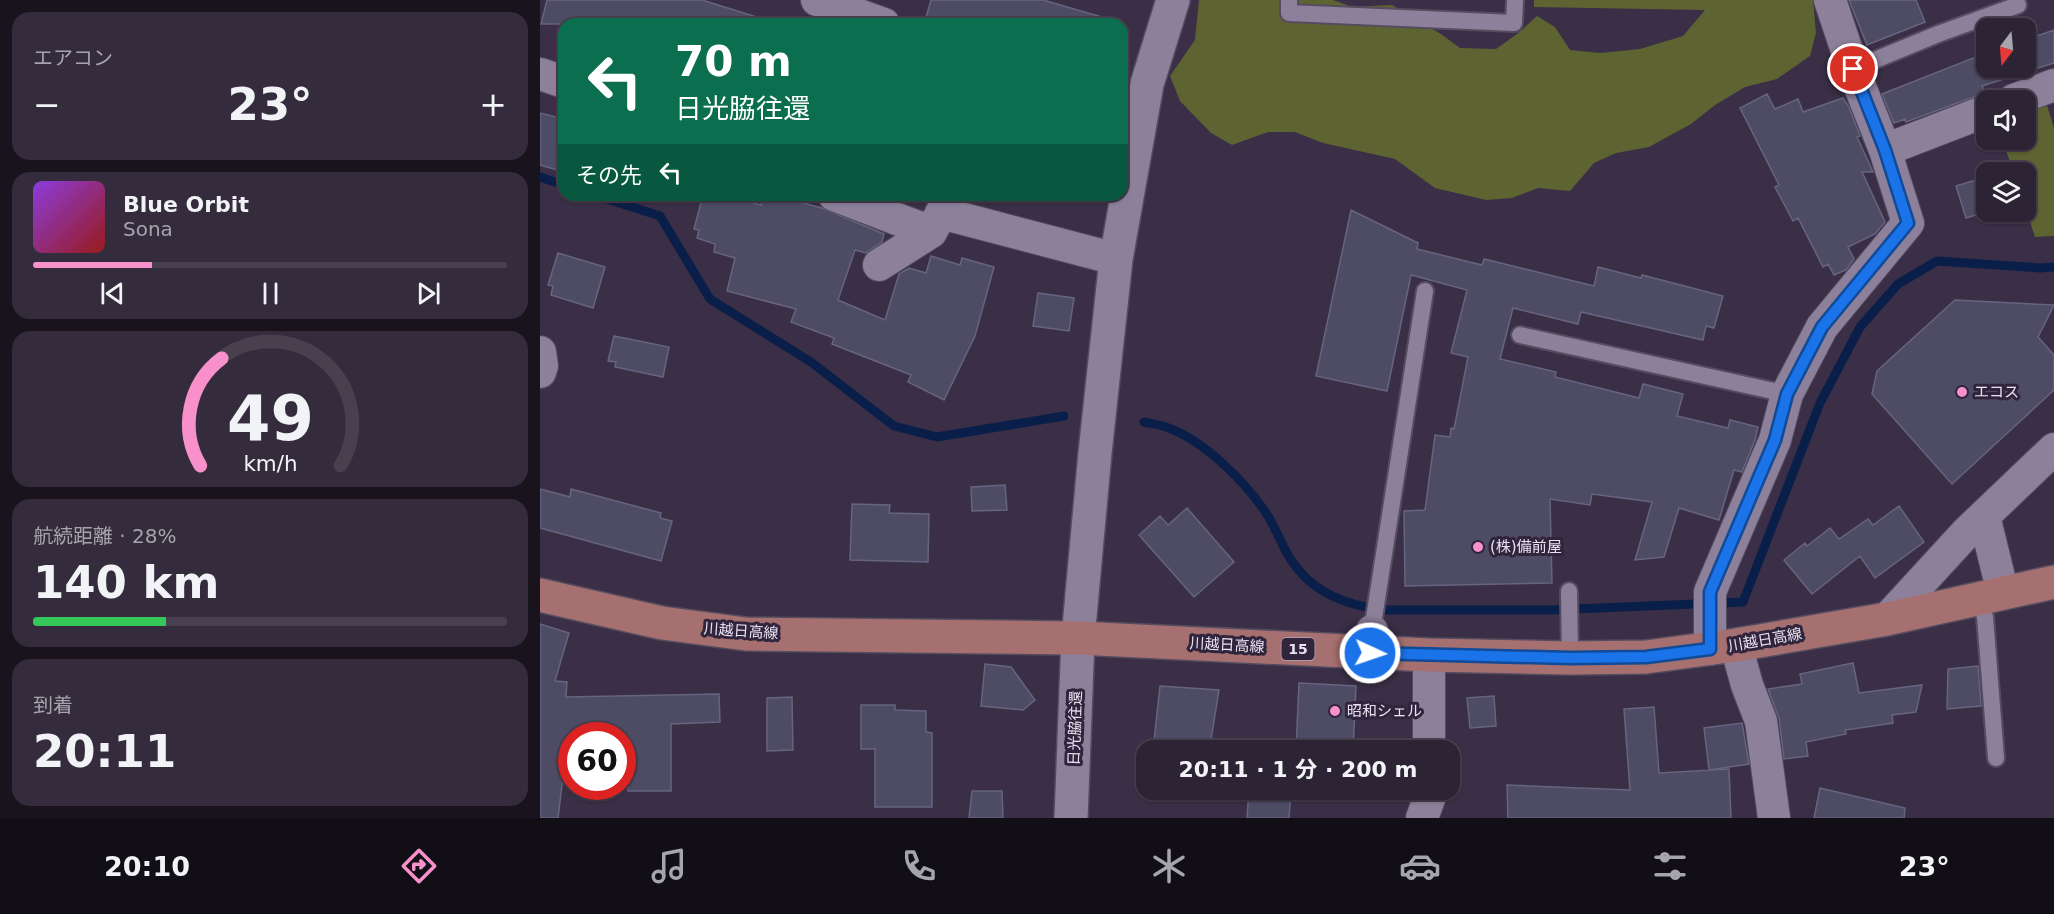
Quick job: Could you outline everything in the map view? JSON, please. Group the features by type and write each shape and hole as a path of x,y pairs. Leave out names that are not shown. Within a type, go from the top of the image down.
{"main road":[{"name":"川越日高線","path":"540,595 662,623 746,634 1371,642 1429,655 1570,646 1646,657 1717,627 1887,619 2054,582"}],"street":[{"path":"817,0 867,18"},
{"name":"日光脇往還","path":"1128,191 1147,84 1173,0"},
{"path":"1774,818 1761,721 1747,685 1717,627 1787,394 1822,327 1908,223 1885,150 1853,69 1830,0"},
{"path":"540,74 558,80"},
{"path":"2036,92 2054,85"},
{"path":"1885,150 1976,115"},
{"path":"869,201 939,213 1116,259"},
{"name":"日光脇往還","path":"1071,818 1078,638 1103,375 1116,259 1126,201"},
{"path":"879,265 939,213"},
{"path":"540,352 542,366 540,372"},
{"path":"1887,619 1984,516 2054,449"},
{"path":"1984,516 1991,596"},
{"path":"1429,655 1429,740"},
{"path":"1422,818 1429,800"}],"lane":[{"path":"1288,0 1289,13 1514,23 1515,0"},
{"path":"1853,69 1938,34 2018,5"},
{"path":"1371,642 1425,291"},
{"path":"1520,335 1787,394"},
{"path":"1569,591 1570,646"},
{"path":"1991,596 1985,617 1996,758"}],"green space":[{"path":"1199,0 1333,0 1352,7 1392,5 1460,48 1496,49 1537,16 1555,27 1570,50 1600,53 1640,49 1683,36 1705,10 1534,7 1534,0 1813,0 1816,33 1810,56 1777,79 1745,87 1715,105 1691,124 1649,147 1616,153 1594,163 1570,191 1538,188 1512,198 1486,200 1435,188 1395,159 1323,143 1295,132 1268,132 1232,145 1211,133 1180,101 1170,76 1195,40"},
{"path":"2045,99 2054,128 2054,236 2035,237 2030,222 2036,222 2036,162 2010,162 2006,150 2036,150 2036,102"}],"building":[{"path":"547,0 702,0 760,18 558,18 558,24 541,24"},
{"path":"931,0 1043,0 1102,17 1102,18 926,18"},
{"path":"1849,0 1916,0 1925,22 1867,45"},
{"path":"2054,30 2054,63 2036,69 2036,36"},
{"path":"1976,57 1976,78 2007,78 1982,86 1984,90 1976,90 1976,96 1906,122 1905,119 1894,123 1882,94"},
{"path":"1767,94 1775,109 1798,99 1803,112 1843,98 1849,107 1860,136 1857,137 1873,172 1862,172 1885,222 1875,234 1848,247 1854,259 1846,270 1834,275 1828,264 1823,267 1798,218 1793,221 1775,187 1779,185 1740,108"},
{"path":"540,113 558,118 558,170 540,165"},
{"path":"1976,180 1976,215 1966,218 1956,186"},
{"path":"701,201 746,201 761,205 762,201 796,201 822,208 884,234 882,242 866,253 855,250 838,300 885,320 899,274 909,268 926,273 931,256 960,265 962,258 994,267 975,336 944,400 908,382 911,375 832,344 834,338 791,322 796,309 727,291 735,258 714,252 715,244 697,238 699,230 694,229"},
{"path":"1351,210 1418,243 1417,249 1482,265 1484,259 1594,286 1598,267 1641,278 1642,275 1723,296 1714,328 1706,326 1703,340 1581,312 1578,324 1513,308 1500,359 1556,372 1555,377 1639,398 1643,384 1683,394 1677,416 1728,428 1730,420 1758,427 1742,472 1734,470 1719,520 1679,508 1664,557 1635,560 1652,502 1592,494 1590,505 1550,499 1552,583 1405,586 1404,511 1425,510 1435,435 1450,437 1451,428 1454,429 1468,357 1451,353 1467,290 1411,275 1387,391 1316,376"},
{"path":"558,253 605,267 593,308 551,295 553,286 548,285"},
{"path":"1038,293 1074,298 1069,331 1033,326"},
{"name":"エコス","path":"1955,300 2054,305 2038,337 2054,355 2054,390 1952,484 1872,394 1877,371"},
{"path":"614,336 669,347 663,377 615,367 616,362 608,361"},
{"path":"1005,485 1007,510 972,511 971,487"},
{"path":"540,489 570,497 571,489 661,513 660,518 672,521 661,561 540,528"},
{"path":"852,504 890,505 889,513 929,514 928,562 850,560"},
{"path":"1899,506 1924,542 1875,578 1860,556 1812,594 1784,560 1805,543 1807,546 1830,528 1839,539 1868,519 1873,525"},
{"path":"1187,508 1234,562 1194,597 1139,535 1160,516 1168,525"},
{"path":"540,624 569,633 555,681 567,682 566,697 719,694 720,722 671,724 671,791 636,791 636,722 558,722 558,800 560,800 558,818 540,818"},
{"path":"1853,663 1859,693 1922,685 1916,712 1892,715 1893,723 1845,730 1846,734 1806,742 1808,756 1784,759 1779,718 1768,689 1802,684 1800,674"},
{"path":"985,664 1011,667 1035,700 1023,710 981,706"},
{"path":"1978,666 1981,706 1947,709 1948,669"},
{"path":"1299,683 1356,686 1353,740 1296,740"},
{"path":"1160,686 1219,690 1211,740 1154,740"},
{"path":"1494,696 1496,726 1470,728 1467,698"},
{"path":"792,697 793,750 767,751 767,698"},
{"path":"861,705 895,705 895,710 926,711 926,732 932,733 932,807 875,807 875,749 861,749"},
{"path":"1654,707 1659,773 1729,769 1731,818 1508,818 1507,785 1630,790 1624,709"},
{"path":"1742,723 1749,764 1709,770 1704,728"},
{"path":"1820,788 1905,808 1904,818 1814,818"},
{"path":"972,791 1002,791 1003,818 969,818"},
{"path":"1248,800 1290,800 1289,818 1247,818"}],"waterway":[{"path":"540,177 558,183"},
{"path":"614,201 660,216 710,299 811,362 894,426 937,437 1064,416"},
{"path":"1144,422 1165,426 1184,435 1223,464 1246,487 1264,510 1297,568 1317,587 1355,604 1384,610 1550,610 1743,602 1820,403 1860,327 1898,284 1937,261 2054,267"}],"place":[{"name":"エコス","path":"1962,392"},
{"name":"(株)備前屋","path":"1478,547"},
{"name":"昭和シェル","path":"1335,711"}],"route":[{"path":"1370,653 1570,658 1646,657 1710,649 1710,592 1775,440 1787,394 1822,327 1908,223 1885,150 1853,69"}]}
